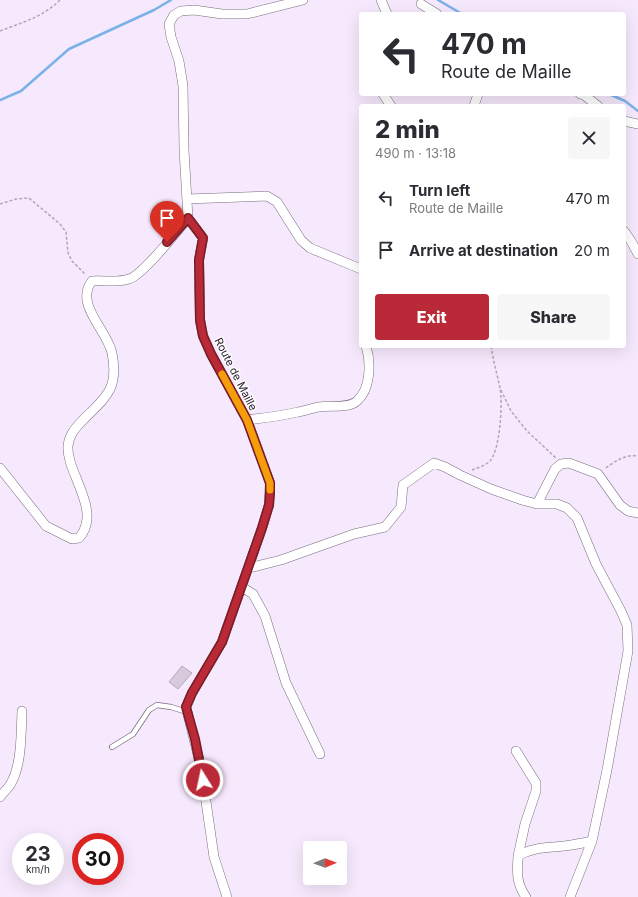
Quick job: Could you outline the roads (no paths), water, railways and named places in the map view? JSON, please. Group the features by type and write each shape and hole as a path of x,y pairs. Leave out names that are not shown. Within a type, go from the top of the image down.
{"street":[{"path":"0,468 46,526 72,539 80,538 87,525 86,507 81,488 70,459 68,448 69,438 73,430 102,401 110,390 114,378 114,362 111,350 87,304 86,295 88,287 92,281 120,281 131,279 139,273 157,254 188,218 182,86 178,61 169,24 174,15 181,11 194,10 222,14 247,14 302,0"},
{"path":"381,0 386,12"},
{"path":"421,4 434,12"},
{"path":"585,96 595,104"},
{"path":"626,121 638,124"},
{"path":"187,199 267,196 277,202 301,240 310,248 359,269"},
{"name":"Route de Maille","path":"188,218 203,238 199,260 200,320 203,336 211,354 247,420 270,483 269,505 249,568 222,642 192,693 186,707 201,767 214,857 227,897"},
{"path":"626,234 632,241 638,254"},
{"path":"247,420 298,412 318,407 349,405 357,401 363,393 368,378 370,364 366,348"},
{"path":"249,568 281,560 354,534 385,527 401,507 403,485 434,463 491,489 536,504 557,504 567,508 577,518 596,564 621,611 626,625 628,651 607,770 592,842 570,897"},
{"path":"536,504 555,469 561,464 569,463 598,474 620,504 628,511 638,513"},
{"path":"242,587 253,594 265,616 286,683 320,754"},
{"path":"0,797 11,784 16,770 22,711"},
{"path":"516,751 536,783 536,791 525,824 518,856 517,872 519,883 520,888 526,897"},
{"path":"518,856 526,851 539,848 592,842"}],"lane":[{"path":"112,747 133,734 149,710 157,705 171,707 187,712"}],"waterway":[{"path":"0,100 21,91 69,49 154,10 171,0"},
{"path":"438,0 459,12"},
{"path":"614,96 625,101 638,111"}]}
